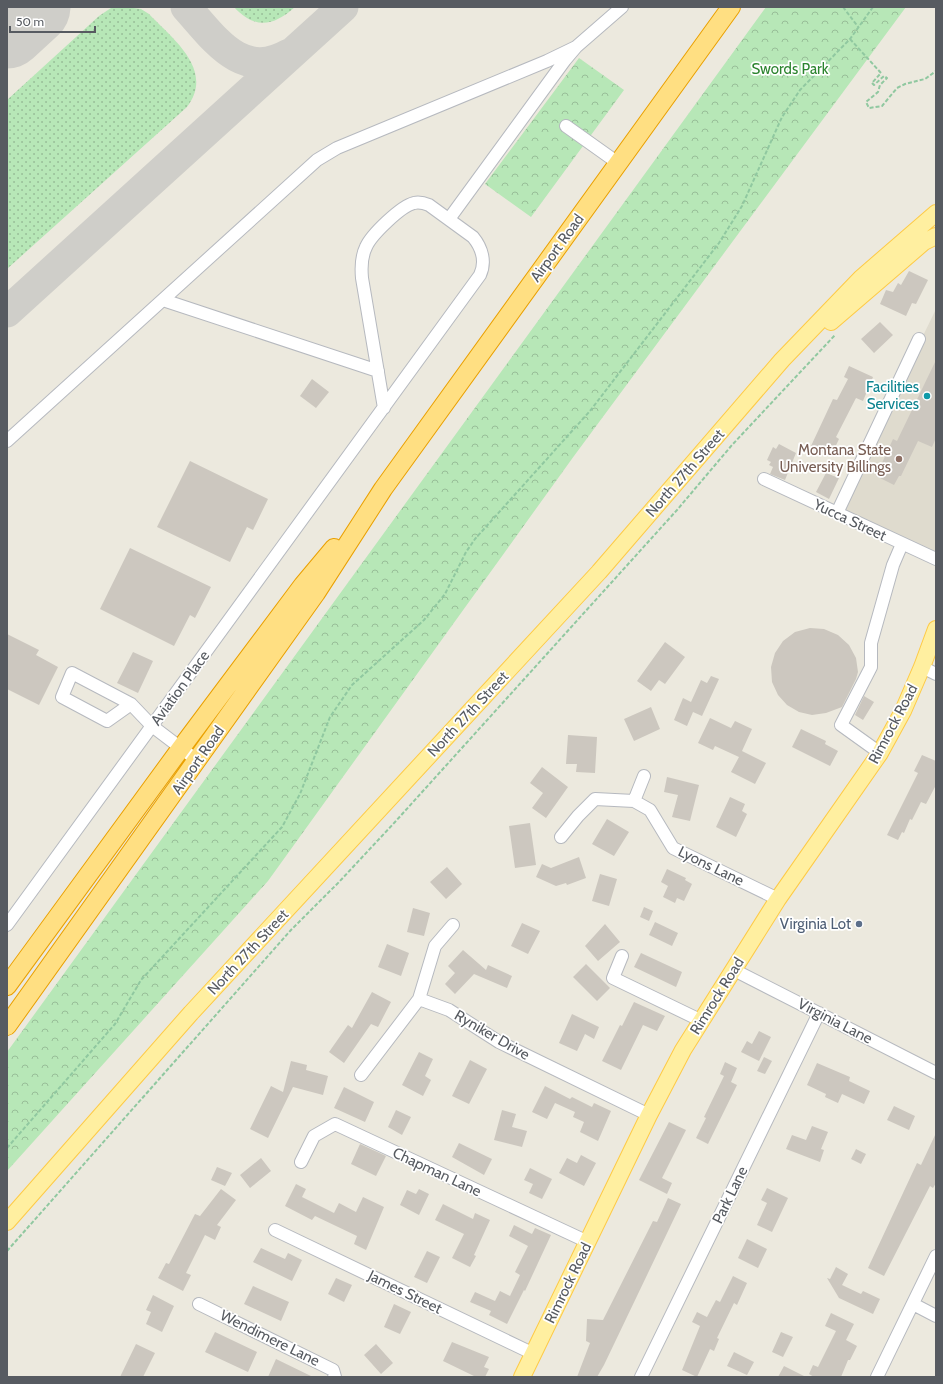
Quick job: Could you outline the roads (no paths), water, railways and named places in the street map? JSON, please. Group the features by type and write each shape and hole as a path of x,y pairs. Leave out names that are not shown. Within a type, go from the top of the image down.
{"highway":[{"name":"Airport Road","path":"7,1026 198,761 316,593 383,489 730,7"},
{"name":"Airport Road","path":"7,986 181,748 303,585 383,489"}],"main road":[{"name":"North 27th Street","path":"7,1222 191,1013 599,572 782,360 861,278 936,213"},
{"path":"782,360 854,303 924,242 936,236"},
{"name":"Rimrock Road","path":"522,1377 649,1115 683,1050 778,899 880,753 903,711 929,671 936,629"}],"street":[{"path":"449,219 576,47 622,7"},
{"path":"7,442 316,160 327,153 576,47"},
{"path":"566,126 618,163"},
{"name":"Aviation Place","path":"7,926 353,451 480,275 483,268 481,252 473,237 429,205 415,203 400,210 370,239 366,245 362,260 362,273 384,408"},
{"path":"163,300 378,371"},
{"path":"837,513 920,339"},
{"name":"Yucca Street","path":"764,479 936,559"},
{"path":"880,753 841,725 871,667 871,643 893,566 902,544"},
{"path":"131,704 108,721 62,697 72,673 131,704 152,726 198,761"},
{"path":"634,801 644,776"},
{"name":"Lyons Lane","path":"561,837 578,816 595,799 634,801 650,810 673,848 778,899"},
{"path":"361,1075 419,1000 436,946 453,925"},
{"path":"622,956 613,978 702,1021"},
{"name":"Virginia Lane","path":"734,970 936,1073"},
{"name":"Ryniker Drive","path":"419,1000 449,1010 499,1042 649,1115"},
{"name":"Park Lane","path":"642,1377 819,1013"},
{"name":"Chapman Lane","path":"301,1162 314,1136 335,1124 588,1242"},
{"name":"James Street","path":"275,1230 534,1354"},
{"path":"877,1377 936,1256"},
{"name":"Wendimere Lane","path":"199,1304 334,1370 335,1377"},
{"path":"913,1304 936,1316"}],"place":[{"name":"Facilities Services","path":"927,396"},
{"name":"Montana State University Billings","path":"899,459"},
{"name":"Virginia Lot","path":"859,924"}],"park label":[{"name":"Swords Park","path":"790,69"}]}
